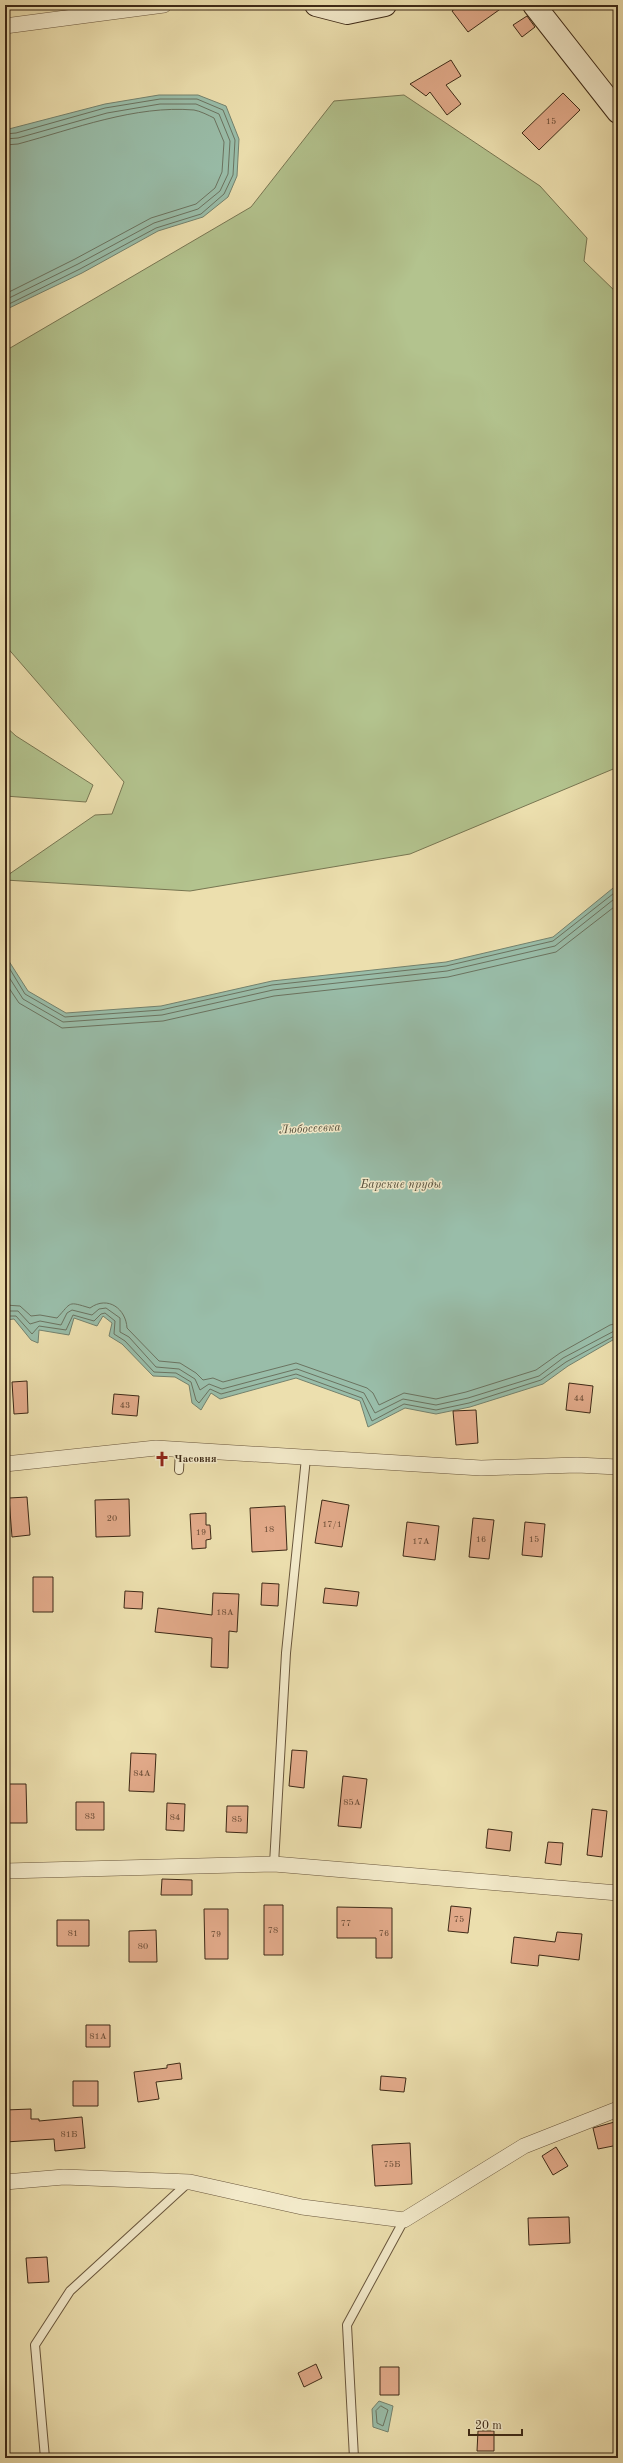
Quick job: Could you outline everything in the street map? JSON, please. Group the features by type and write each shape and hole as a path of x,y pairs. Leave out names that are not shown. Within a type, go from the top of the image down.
{"street":[{"path":"5,26 164,5"},
{"path":"316,5 347,13 385,5"},
{"path":"534,5 618,112"},
{"path":"5,1464 156,1448 481,1468 577,1465 618,1467"},
{"path":"5,1871 274,1864 618,1893"},
{"path":"5,2182 64,2177 190,2182 302,2207 404,2220 524,2146 618,2109"}],"lane":[{"path":"179,1470 180,1449"},
{"path":"274,1864 286,1654 306,1458"},
{"path":"44,2458 35,2345 70,2291 190,2182"},
{"path":"354,2458 347,2326 404,2220"}],"green space":[{"path":"404,95 540,186 587,238 584,261 618,294 618,767 410,854 190,891 5,880 5,877 95,815 112,814 124,782 5,645 5,351 251,207 334,101"},
{"path":"5,726 16,736 93,785 86,802 5,796"}],"water":[{"path":"159,95 198,95 226,106 239,139 237,176 228,197 203,217 158,231 82,273 5,310 5,130 105,104"},
{"name":"Барские пруды","path":"618,884 618,1337 568,1366 543,1384 470,1407 436,1414 405,1408 368,1427 360,1401 296,1378 220,1399 211,1393 201,1410 192,1403 189,1385 175,1377 153,1376 122,1344 109,1336 112,1323 103,1316 97,1326 74,1318 69,1335 39,1330 38,1343 31,1340 14,1319 6,1320 8,1329 5,1330 5,955 28,991 66,1013 161,1006 272,981 446,962 553,937"},
{"path":"379,2401 393,2406 388,2432 373,2427 372,2409"}],"building":[{"path":"460,5 506,5 468,32 452,11"},
{"path":"527,16 535,27 522,37 513,25"},
{"path":"451,60 461,76 446,85 461,104 447,115 430,92 426,96 410,84"},
{"path":"563,93 580,110 539,150 522,133"},
{"path":"27,1381 28,1413 14,1414 12,1382"},
{"path":"569,1383 593,1386 590,1413 566,1410"},
{"path":"114,1394 139,1396 137,1416 112,1414"},
{"path":"476,1410 478,1443 456,1445 453,1411"},
{"path":"27,1497 30,1535 12,1537 9,1498"},
{"path":"129,1499 130,1536 96,1537 95,1500"},
{"path":"322,1500 349,1505 342,1547 315,1543"},
{"path":"285,1506 287,1550 252,1552 250,1508"},
{"path":"206,1513 206,1525 210,1525 211,1539 206,1540 206,1548 192,1549 190,1514"},
{"path":"473,1518 494,1520 489,1559 469,1557"},
{"path":"407,1522 439,1526 435,1560 403,1556"},
{"path":"525,1522 545,1524 542,1557 522,1555"},
{"path":"33,1577 53,1577 53,1612 33,1612"},
{"path":"262,1583 279,1584 278,1606 261,1605"},
{"path":"325,1588 359,1592 357,1606 323,1603"},
{"path":"125,1591 143,1592 142,1609 124,1608"},
{"path":"213,1593 239,1594 237,1632 229,1631 228,1668 211,1667 212,1638 155,1632 158,1608 212,1615"},
{"path":"292,1750 307,1751 304,1788 289,1786"},
{"path":"131,1753 156,1754 154,1792 129,1791"},
{"path":"343,1776 367,1779 361,1828 338,1826"},
{"path":"6,1784 26,1784 27,1823 6,1823"},
{"path":"76,1802 104,1802 104,1830 76,1830"},
{"path":"167,1803 185,1804 184,1831 166,1830"},
{"path":"227,1806 248,1806 247,1833 226,1832"},
{"path":"592,1809 607,1811 602,1857 587,1855"},
{"path":"488,1829 512,1832 510,1851 486,1848"},
{"path":"548,1842 563,1843 561,1865 545,1863"},
{"path":"162,1879 192,1880 192,1895 161,1895"},
{"path":"264,1905 283,1905 283,1955 264,1955"},
{"path":"451,1906 471,1908 468,1933 448,1931"},
{"path":"337,1907 392,1908 392,1958 376,1958 376,1938 337,1938"},
{"path":"204,1909 228,1909 228,1959 205,1959"},
{"path":"57,1920 89,1920 89,1946 57,1946"},
{"path":"156,1930 157,1962 129,1962 129,1931"},
{"path":"557,1932 582,1934 579,1960 539,1955 538,1966 511,1963 514,1937 555,1942"},
{"path":"86,2025 110,2025 110,2047 86,2047"},
{"path":"180,2063 182,2079 156,2082 159,2099 138,2102 134,2072 167,2068 167,2065"},
{"path":"381,2076 406,2078 404,2092 380,2090"},
{"path":"73,2081 98,2081 98,2106 73,2106"},
{"path":"31,2109 31,2119 39,2119 39,2121 82,2117 85,2148 55,2151 54,2139 5,2142 5,2110"},
{"path":"618,2121 618,2145 598,2149 593,2128"},
{"path":"410,2143 412,2184 375,2186 372,2145"},
{"path":"556,2147 568,2166 553,2175 542,2156"},
{"path":"569,2217 570,2243 529,2245 528,2218"},
{"path":"47,2257 49,2282 28,2283 26,2258"},
{"path":"316,2364 322,2378 304,2387 298,2373"},
{"path":"380,2367 399,2367 399,2395 380,2395"},
{"path":"478,2431 494,2431 494,2451 477,2451"}],"place":[{"name":"Часовня","path":"162,1459"}],"water label":[{"name":"Любосеевка","path":"310,1129"}]}
